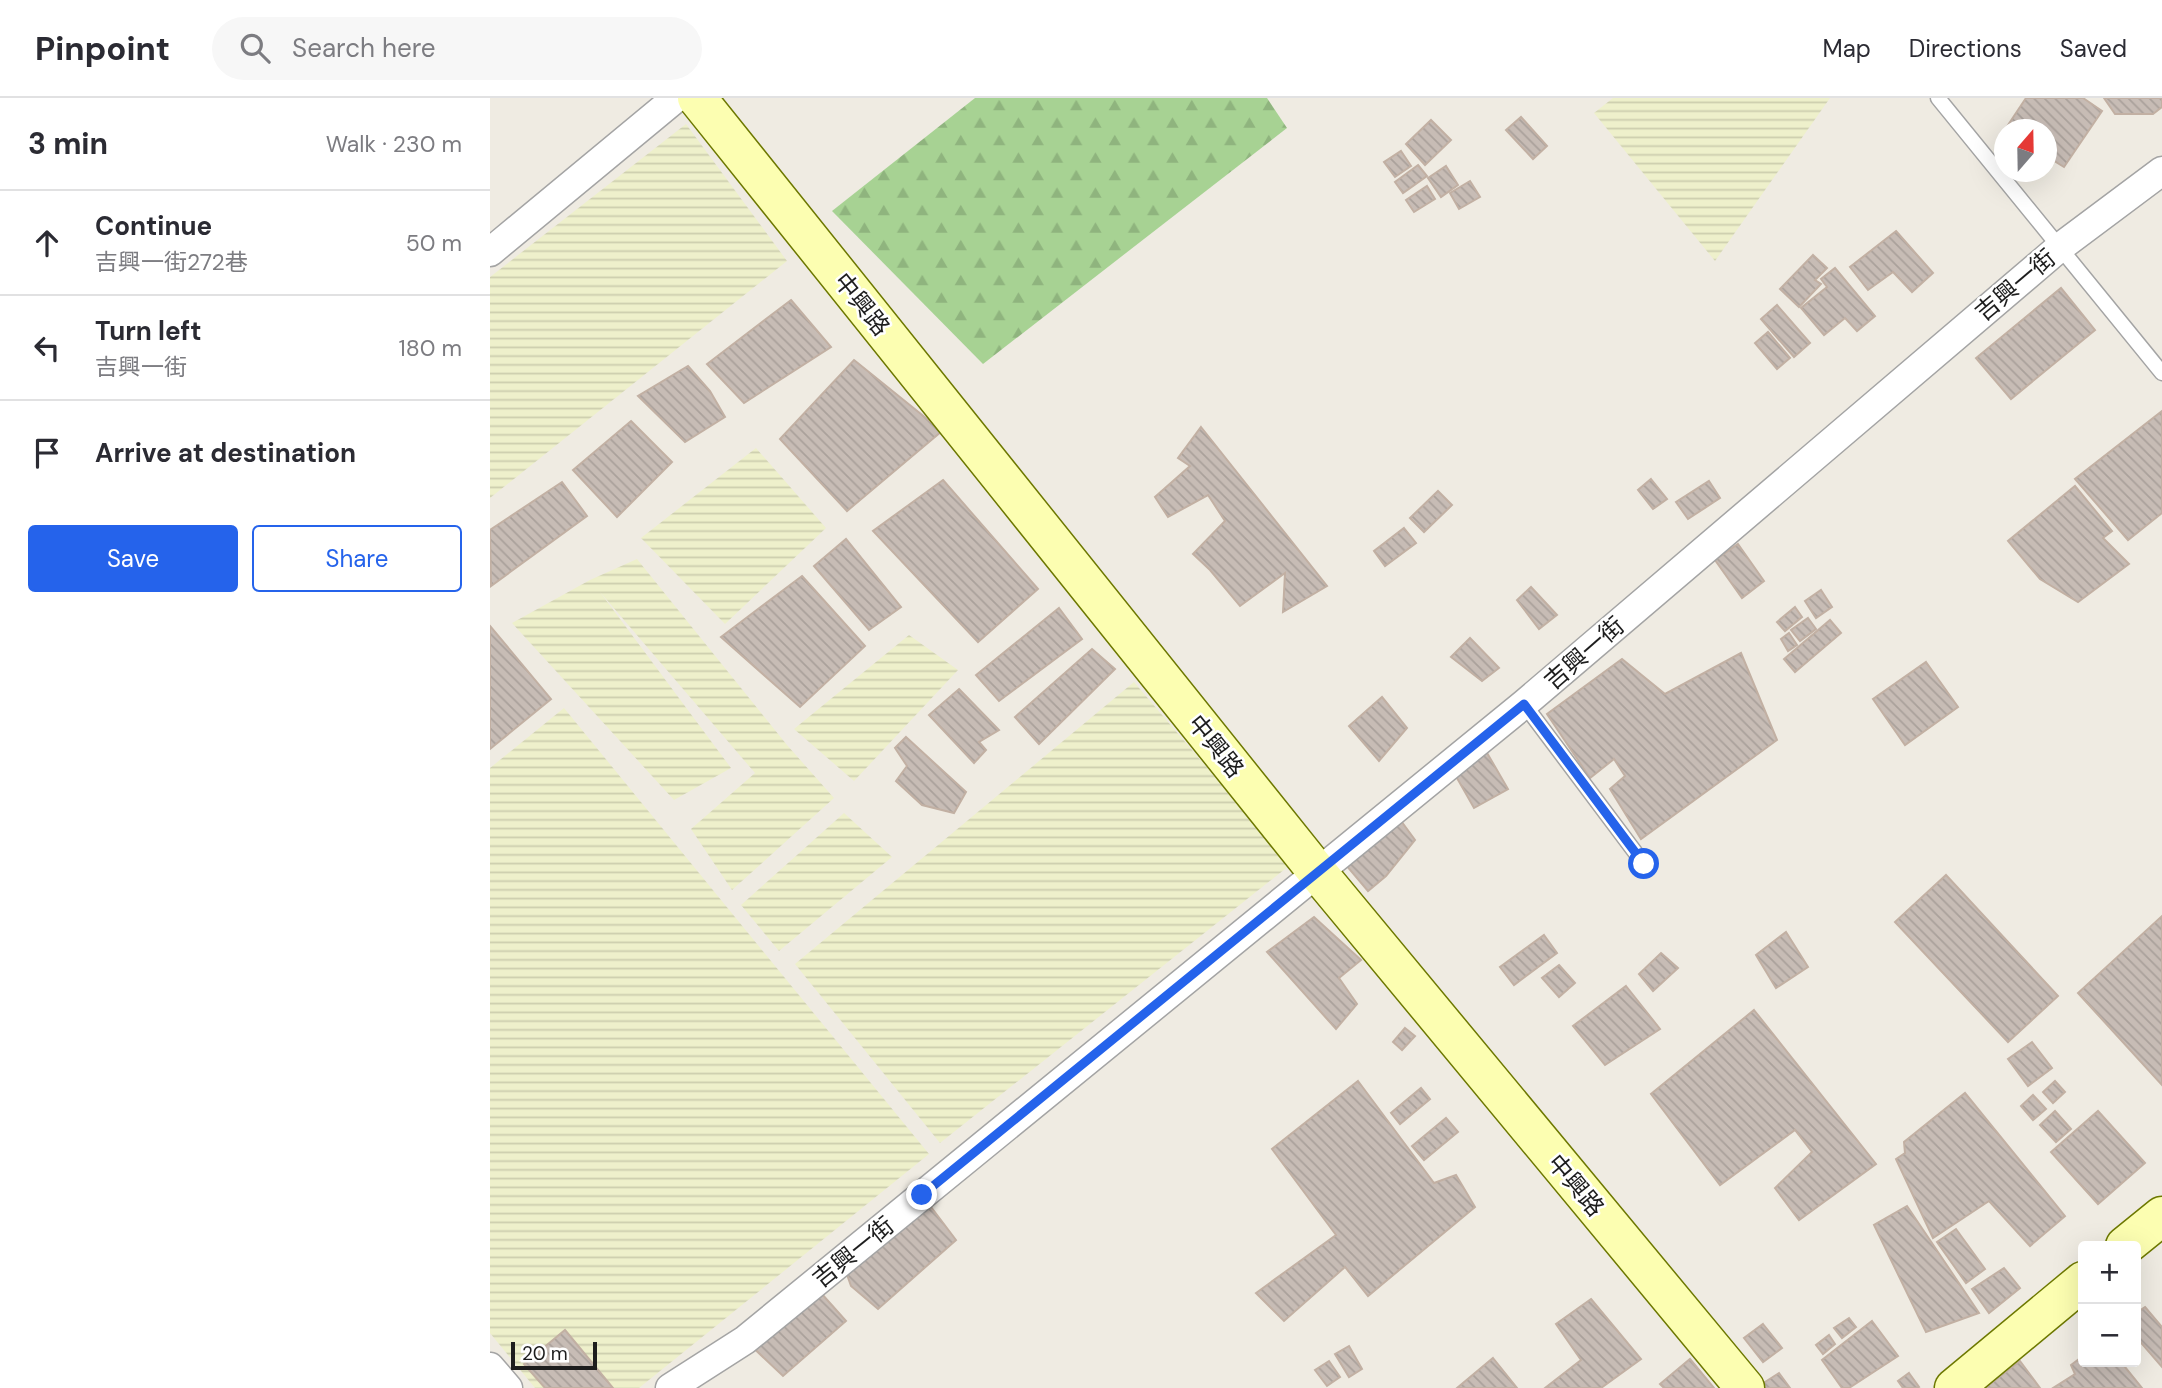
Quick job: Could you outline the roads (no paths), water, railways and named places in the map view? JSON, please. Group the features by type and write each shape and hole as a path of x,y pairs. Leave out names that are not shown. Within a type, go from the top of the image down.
{"street":[{"path":"490,252 676,98"},
{"name":"中興路","path":"697,98 1318,873 1745,1388"},
{"name":"吉興一街","path":"670,1388 745,1340 1318,873 1524,704 2059,248 2162,171"},
{"path":"2131,1241 2162,1216"},
{"path":"1954,1388 2078,1285"},
{"path":"490,1367 508,1388"}],"lane":[{"path":"1938,98 2162,373"},
{"path":"1524,704 1644,864"}]}
